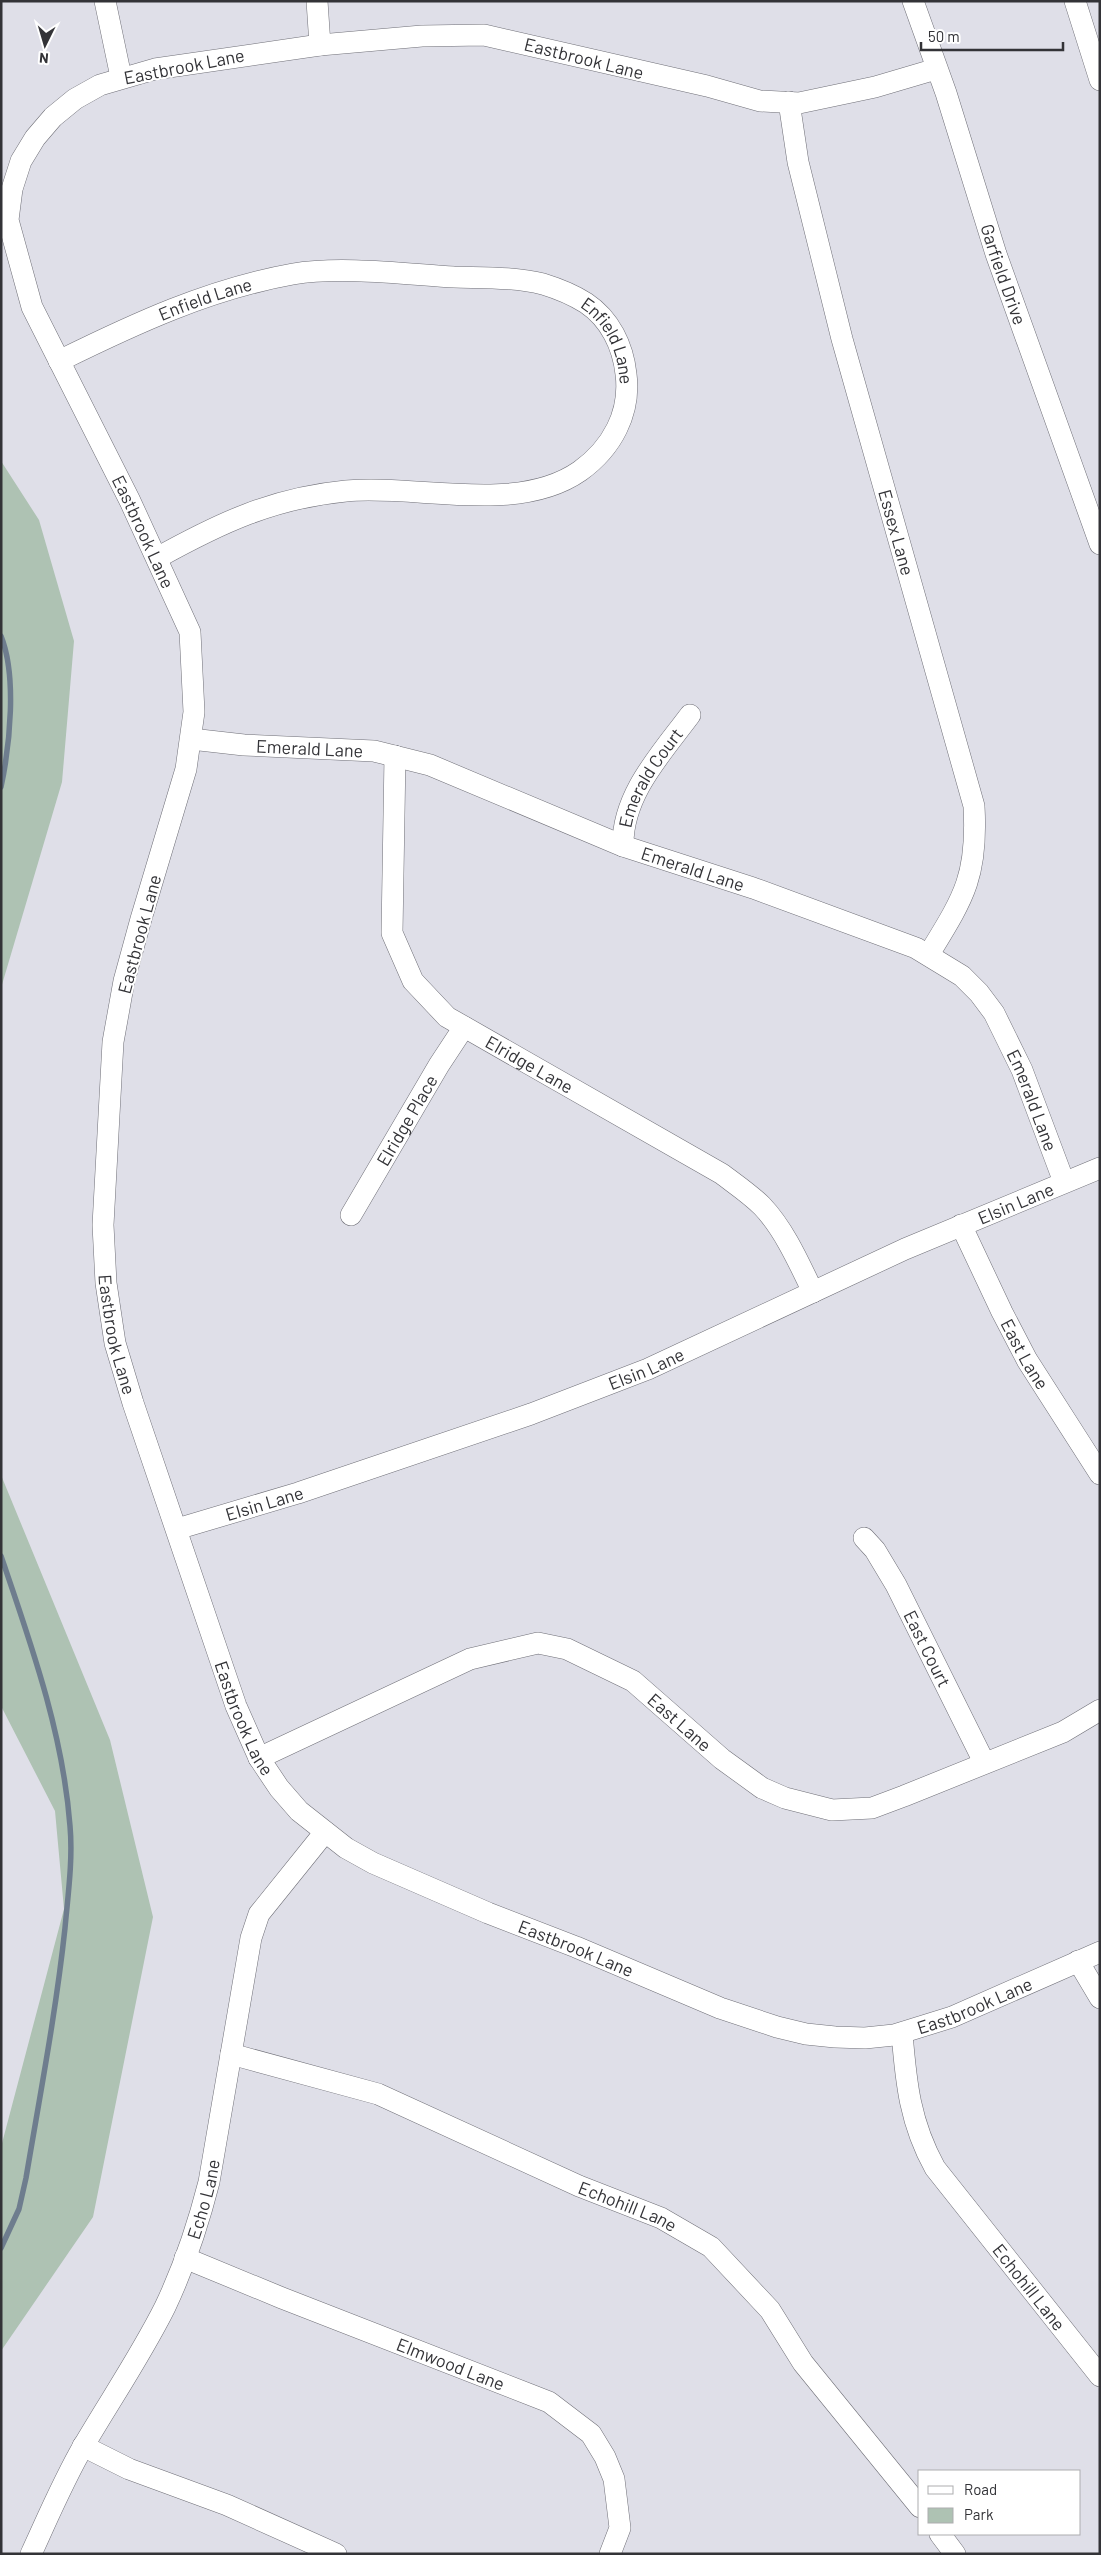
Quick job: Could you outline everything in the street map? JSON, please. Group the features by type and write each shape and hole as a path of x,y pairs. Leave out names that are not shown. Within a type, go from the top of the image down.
{"street":[{"path":"105,1 121,77"},
{"path":"317,1 320,45"},
{"name":"Garfield Drive","path":"913,1 996,254 1100,544"},
{"path":"1075,1 1100,80"},
{"name":"Eastbrook Lane","path":"936,68 875,87 799,103 760,101 707,86 484,35 422,36 320,45 165,67 121,77 100,85 75,99 53,117 35,138 21,161 12,189 8,220 32,307 157,558 190,632 194,689 191,739 179,798 141,919 118,1012 110,1088 103,1225 106,1283 116,1343 133,1402 236,1706 259,1758 279,1788 299,1811 346,1848 373,1863 488,1913 576,1947 720,2008 777,2028 806,2034 865,2038 902,2033 952,2017 1100,1952"},
{"name":"Essex Lane","path":"789,102 798,162 842,339 974,806 974,856 970,877 960,903 929,954"},
{"name":"Enfield Lane","path":"59,361 134,324 189,301 295,274 352,272 409,274 492,278 543,284 585,302 602,317 615,335 623,354 627,376 623,418 612,439 598,456 581,470 563,481 543,488 498,494 374,490 322,494 274,504 234,518 157,558"},
{"name":"Emerald Court","path":"623,846 623,829 631,802 653,764 690,715"},
{"name":"Emerald Lane","path":"191,739 244,745 374,751 430,765 623,846 753,888 862,929 890,937 929,954 962,976 979,993 994,1013 1022,1070 1064,1182"},
{"name":"Elridge Lane","path":"395,756 392,932 413,982 447,1017 722,1174 744,1190 762,1206 777,1228 813,1292"},
{"name":"Elridge Place","path":"351,1215 438,1065 464,1027"},
{"name":"Elsin Lane","path":"176,1529 298,1493 531,1414 657,1365 905,1249 1100,1168"},
{"name":"East Lane","path":"961,1225 1002,1312 1028,1360 1100,1474"},
{"name":"East Court","path":"864,1538 875,1550 896,1584 984,1762"},
{"name":"East Lane","path":"259,1758 470,1659 538,1643 567,1649 633,1681 742,1775 784,1798 832,1810 872,1808 1063,1732 1100,1710"},
{"name":"Echo Lane","path":"31,2554 83,2446 117,2392 164,2308 186,2258 209,2182 245,1963 259,1914 325,1832"},
{"path":"1078,1962 1100,1998"},
{"name":"Echohill Lane","path":"902,2033 908,2100 926,2153 953,2191 1100,2376"},
{"name":"Echohill Lane","path":"231,2054 378,2094 579,2186 661,2218 711,2247 770,2310 803,2363 918,2505"},
{"name":"Elmwood Lane","path":"186,2258 282,2298 550,2402 591,2434 605,2457 614,2479 620,2528 610,2554"},
{"path":"83,2446 129,2469 227,2505 336,2554"},
{"path":"941,2535 955,2554"}],"green space":[{"path":"1,461 39,520 74,641 62,782 1,988"},
{"path":"1,1475 110,1740 153,1917 93,2217 1,2351 1,2147 64,1909 55,1811 1,1706"}],"waterway":[{"path":"1,636 6,652 10,690 9,731 1,787"},
{"path":"1,1556 34,1656 53,1723 66,1791 71,1851 65,1928 57,1991 26,2178 19,2209 1,2248"}]}
